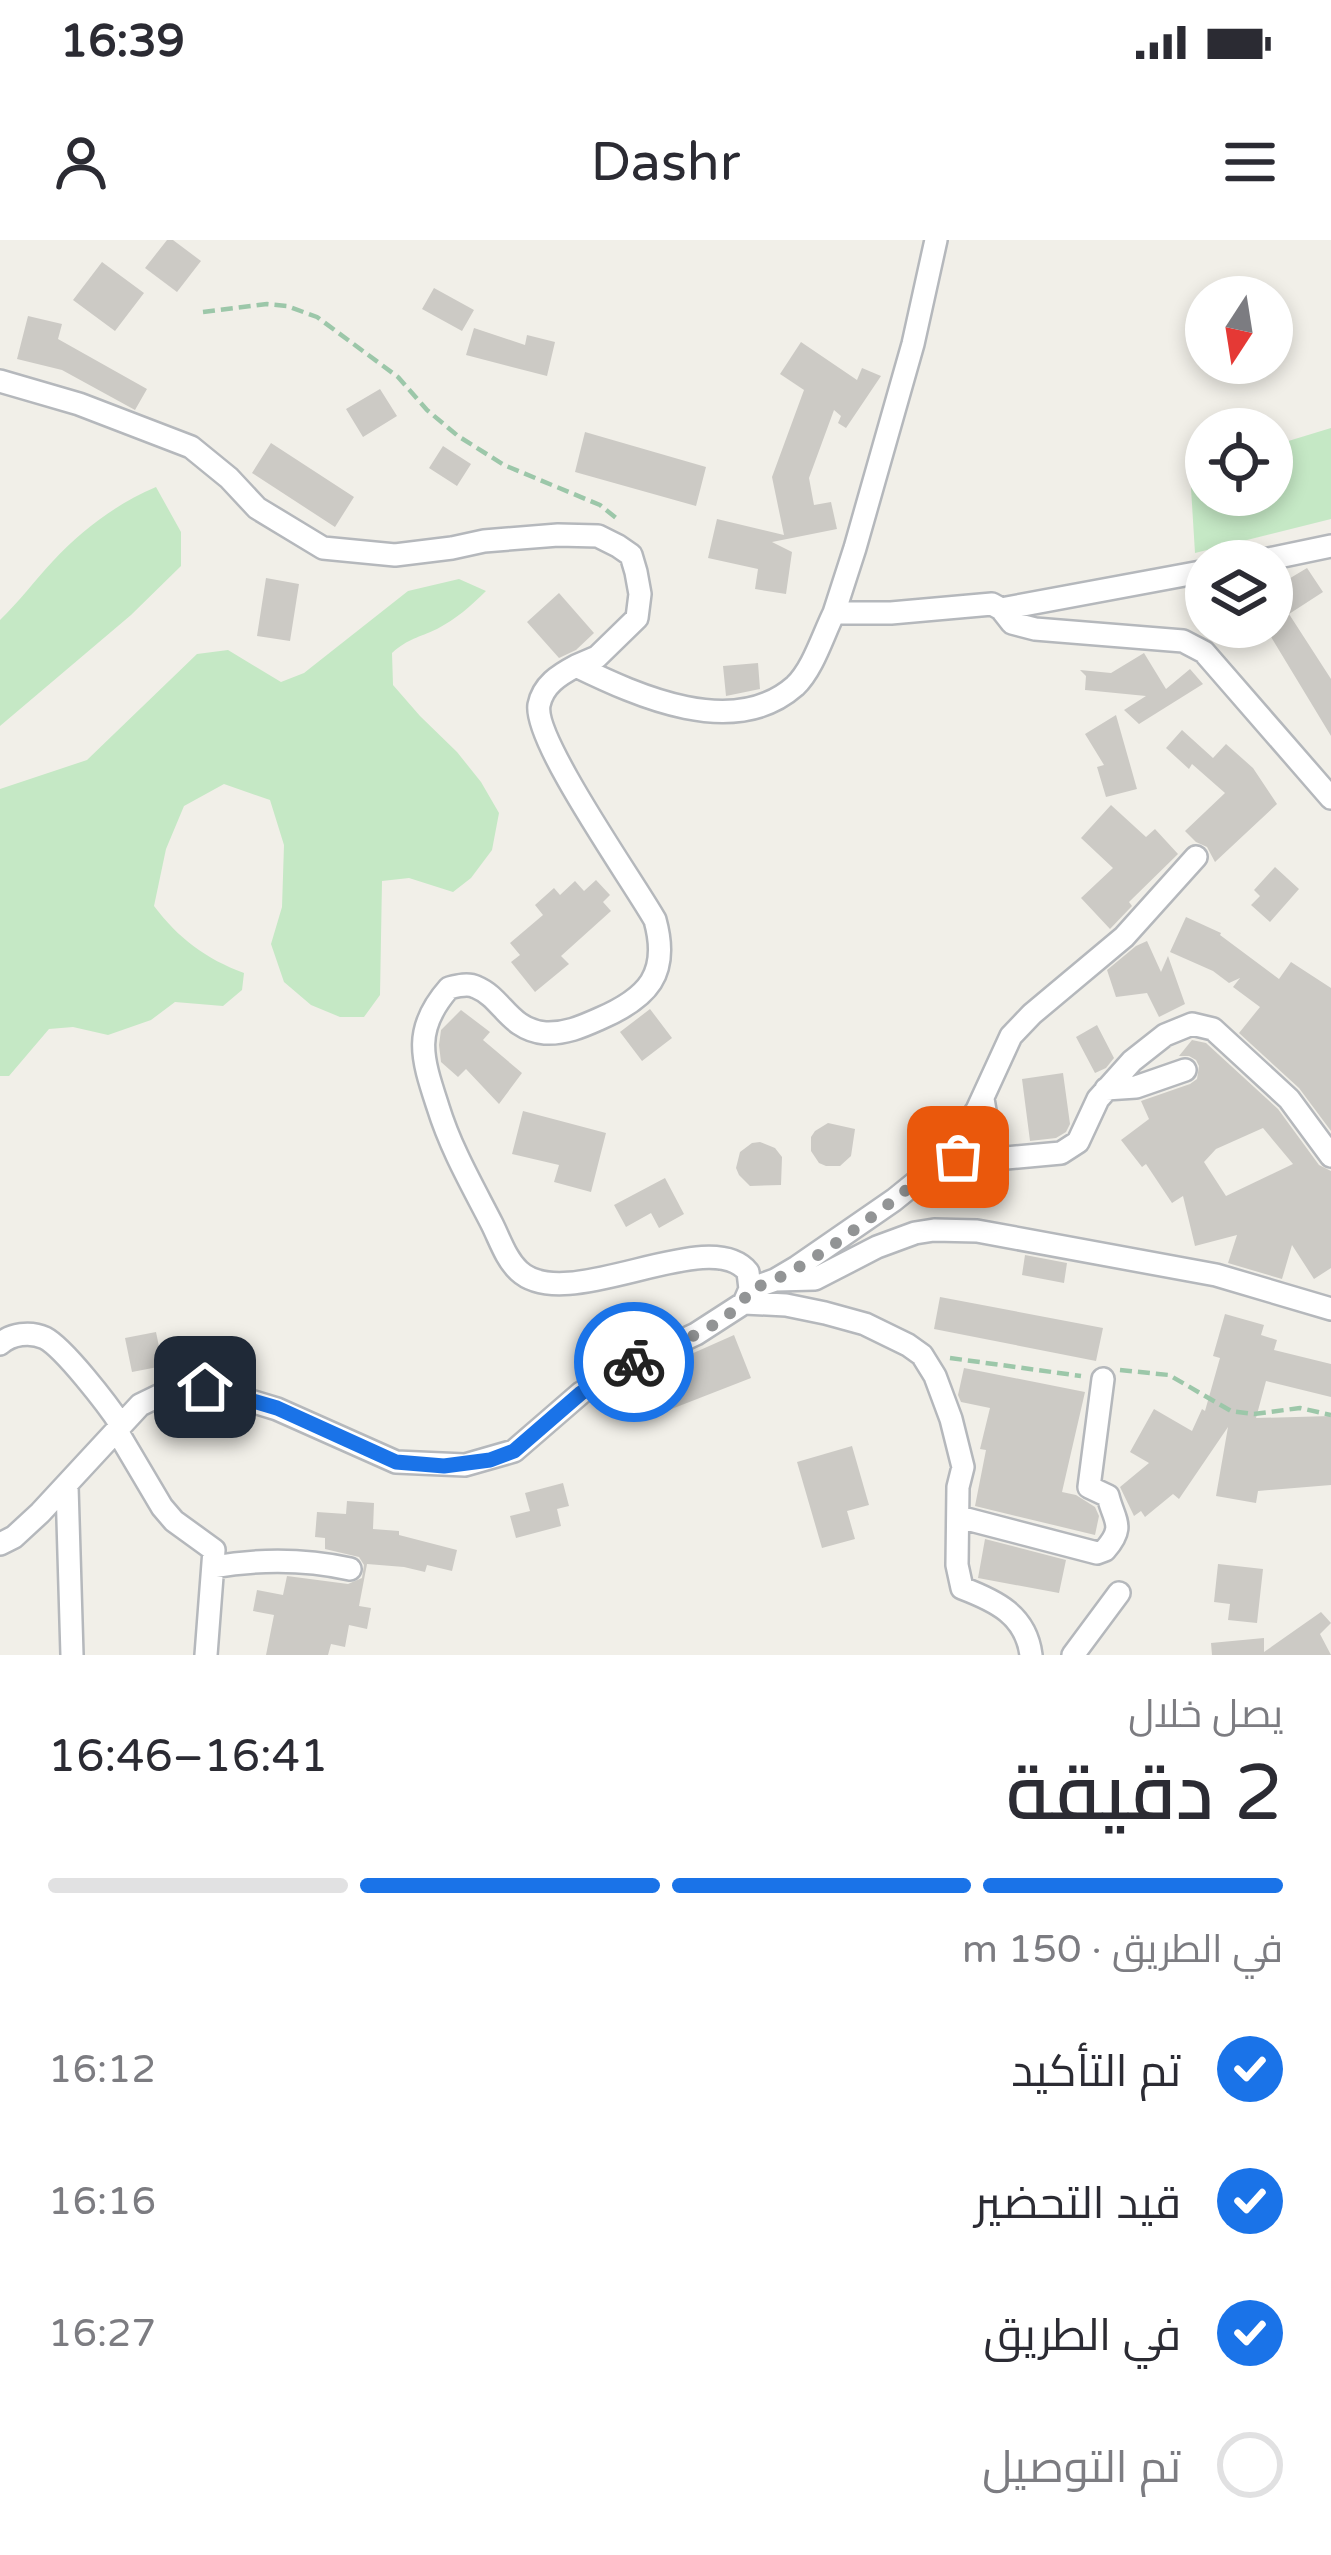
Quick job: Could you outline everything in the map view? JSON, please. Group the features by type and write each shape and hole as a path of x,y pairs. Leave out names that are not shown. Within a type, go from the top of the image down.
{"street":[{"path":"576,666 634,693 697,709 743,711 773,701 798,684 834,613 855,548 913,344 936,240"},
{"path":"0,381 79,404 191,447 257,508 323,548 395,555 558,535 598,536 631,555 640,594 637,618 597,657 546,688 538,710 573,789 655,920 662,944 659,969 629,1007 564,1033 541,1033 520,1025 477,987 463,985 448,988 422,1032 432,1088 450,1146 520,1272 538,1282 556,1283 717,1256 748,1272 747,1296"},
{"path":"1293,554 1331,547"},
{"path":"1001,610 1185,575"},
{"path":"834,613 992,604 1012,623 1035,629 1183,640 1204,652 1331,798"},
{"path":"0,1544 14,1537 67,1486 140,1406 179,1386 205,1387 277,1408 396,1462 444,1466 514,1451 581,1393 710,1326 747,1296 894,1200 941,1162 983,1099 1011,1036 1124,937 1196,857"},
{"path":"941,1162 958,1157 1061,1154 1078,1142 1098,1099 1132,1060 1192,1024 1213,1029 1289,1099 1331,1156"},
{"path":"1106,1089 1136,1087 1185,1070"},
{"path":"983,1099 993,1156"},
{"path":"776,1280 815,1279 915,1233 977,1231 1216,1275 1331,1309"},
{"path":"747,1296 865,1324 922,1355 951,1419 963,1467 958,1487 957,1565 962,1588 995,1601 1019,1621 1031,1655"},
{"path":"0,1344 18,1334 46,1339 119,1428 173,1521 214,1550 206,1655"},
{"path":"959,1517 1097,1553 1105,1550 1118,1530 1117,1516 1108,1496 1089,1486 1102,1378"},
{"path":"67,1486 72,1655"},
{"path":"213,1567 250,1560 350,1569"},
{"path":"1073,1655 1119,1593"}],"path":[{"path":"203,312 267,304 317,316 398,377 458,436 504,465 600,505 627,527 631,555"},
{"path":"922,1355 1102,1378 1121,1370 1169,1375 1231,1411 1254,1414 1300,1408 1331,1415"}],"green space":[{"path":"1331,428 1331,519 1247,540 1194,540 1193,516 1293,516 1293,440"},
{"path":"156,487 181,532 181,566 0,726 0,620 88,528"},
{"path":"459,579 486,591 451,621 392,653 393,685 481,782 499,813 492,850 471,878 453,892 409,878 382,881 380,995 364,1017 340,1017 311,1005 284,982 271,944 282,907 284,845 270,800 224,784 184,806 166,849 154,906 194,946 244,973 242,990 223,1006 175,1002 151,1020 108,1035 73,1027 49,1029 9,1076 0,1076 0,789 87,760 197,654 228,650 281,682 304,673 408,591"}],"building":[{"path":"167,240 201,261 177,292 145,268"},
{"path":"102,262 144,293 115,331 73,300"},
{"path":"434,288 474,310 462,331 422,309"},
{"path":"28,316 62,324 58,339 147,389 135,410 62,370 17,359"},
{"path":"474,328 525,345 527,335 555,342 547,376 466,355"},
{"path":"801,342 857,380 862,368 881,376 846,428 838,423 841,416 834,410 809,478 814,505 831,502 837,529 772,542 792,552 786,594 755,589 758,569 708,558 717,519 784,535 772,477 804,390 780,374"},
{"path":"380,389 397,416 363,437 346,409"},
{"path":"585,432 706,467 696,506 575,472"},
{"path":"271,443 354,497 335,527 252,473"},
{"path":"443,446 471,464 457,486 429,468"},
{"path":"1307,568 1323,592 1293,611 1293,576"},
{"path":"266,578 299,584 290,641 257,636"},
{"path":"559,593 594,633 559,658 527,622"},
{"path":"1293,620 1331,679 1331,736 1278,648 1293,648"},
{"path":"1144,653 1166,689 1190,669 1203,684 1139,724 1124,710 1146,696 1085,690 1086,676 1080,670 1111,673"},
{"path":"758,663 760,689 726,696 723,666"},
{"path":"1116,715 1137,789 1106,797 1097,767 1104,765 1085,734"},
{"path":"1182,730 1213,758 1226,744 1253,768 1277,804 1215,862 1207,847 1185,831 1225,793 1166,748"},
{"path":"1111,805 1146,837 1155,829 1178,854 1129,902 1132,906 1110,929 1081,898 1113,868 1081,838"},
{"path":"1275,867 1299,889 1270,922 1251,905 1260,896 1254,890"},
{"path":"596,880 610,895 603,902 611,911 561,956 569,964 535,992 511,962 520,955 510,943 543,915 535,905 554,888 560,895 575,881 584,891"},
{"path":"1186,917 1221,933 1279,979 1291,962 1331,988 1331,1131 1299,1088 1239,1033 1260,1007 1233,987 1240,978 1229,983 1170,952"},
{"path":"1147,941 1161,972 1168,956 1185,1004 1159,1017 1147,993 1116,997 1107,970"},
{"path":"650,1009 672,1038 642,1061 620,1032"},
{"path":"461,1010 490,1032 483,1040 522,1073 499,1104 466,1069 458,1077 441,1062 441,1030"},
{"path":"1097,1025 1114,1058 1095,1073 1076,1037"},
{"path":"1192,1040 1206,1043 1278,1109 1319,1165 1331,1171 1331,1268 1314,1279 1292,1245 1282,1279 1228,1263 1237,1235 1195,1246 1183,1196 1172,1203 1146,1164 1142,1167 1121,1140 1149,1119 1141,1101 1197,1079 1196,1060 1179,1056","holes":["1263,1128 1293,1164 1226,1196 1204,1162 1216,1149"]},
{"path":"1063,1073 1070,1124 1056,1138 1030,1141 1022,1079"},
{"path":"523,1111 606,1133 591,1192 554,1182 559,1165 512,1154"},
{"path":"828,1123 855,1129 851,1156 840,1166 819,1163 811,1151 811,1137"},
{"path":"760,1142 782,1157 781,1185 750,1186 739,1175 740,1152"},
{"path":"665,1178 684,1214 659,1228 651,1213 626,1227 614,1205"},
{"path":"1025,1255 1067,1263 1064,1283 1022,1275"},
{"path":"940,1297 1103,1328 1096,1361 934,1329"},
{"path":"1225,1314 1264,1325 1261,1335 1277,1340 1274,1350 1331,1364 1331,1397 1266,1381 1256,1418 1331,1416 1331,1485 1258,1491 1256,1503 1216,1496 1228,1427 1179,1499 1173,1494 1145,1517 1141,1511 1134,1516 1120,1487 1149,1463 1130,1452 1154,1409 1192,1431 1202,1409 1205,1411 1220,1358 1213,1356"},
{"path":"156,1332 163,1366 132,1372 125,1338"},
{"path":"734,1335 751,1378 656,1415 652,1404 639,1409 628,1382"},
{"path":"964,1368 1085,1392 1062,1492 1095,1507 1099,1516 1095,1535 975,1506 986,1450 980,1449 990,1408 961,1402 958,1395"},
{"path":"852,1446 869,1505 847,1511 855,1539 822,1548 797,1462"},
{"path":"563,1483 569,1506 557,1509 561,1526 516,1538 510,1516 530,1511 525,1493"},
{"path":"347,1501 374,1503 373,1529 399,1531 399,1535 457,1550 452,1571 427,1565 425,1572 367,1564 359,1606 371,1608 367,1629 349,1625 345,1647 331,1644 328,1655 266,1655 274,1615 253,1611 257,1590 283,1595 287,1576 348,1584 362,1578 364,1565 359,1557 325,1549 325,1538 315,1537 317,1512 346,1514"},
{"path":"985,1539 1066,1560 1059,1593 978,1578"},
{"path":"1218,1564 1263,1569 1257,1623 1228,1620 1230,1604 1214,1602"},
{"path":"1321,1612 1331,1623 1320,1634 1331,1655 1212,1655 1211,1643 1264,1638 1264,1652"}],"way so far":[{"path":"634,1362 724,1318 744,1303 750,1289 797,1267 941,1162 958,1157"}],"route":[{"path":"205,1387 277,1408 396,1462 464,1465 514,1451 581,1393 634,1362"}]}
